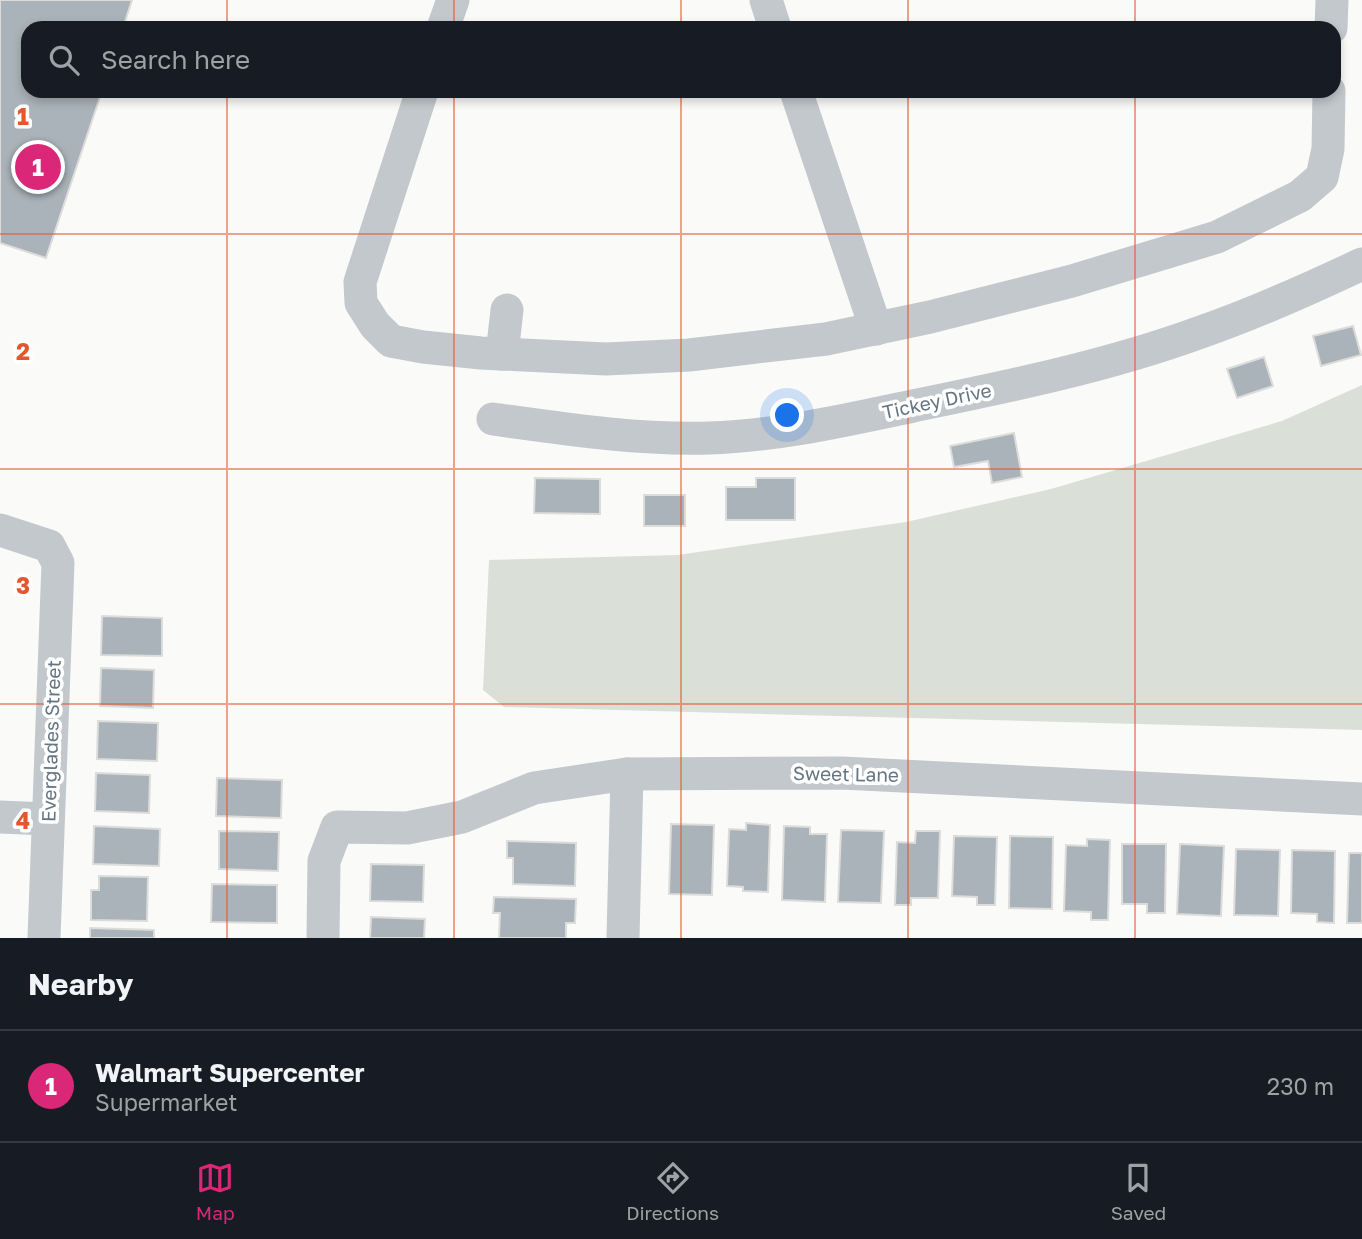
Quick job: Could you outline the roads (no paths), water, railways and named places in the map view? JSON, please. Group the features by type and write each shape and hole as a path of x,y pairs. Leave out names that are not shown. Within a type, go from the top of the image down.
{"street":[{"path":"446,21 453,0"},
{"path":"766,0 773,21"},
{"path":"1331,21 1332,0"},
{"path":"420,98 360,282 361,303 375,325 391,341 422,346 502,354 606,359 689,355 826,339 930,317 1072,281 1217,237 1300,197 1322,177 1328,149 1329,98"},
{"path":"798,98 876,329"},
{"name":"Tickey Drive","path":"493,419 626,436 671,438 743,436 812,427 1003,387 1153,348 1242,317 1362,264"},
{"path":"502,354 507,310"},
{"name":"Everglades Street","path":"0,530 49,546 58,563 44,938"},
{"name":"Sweet Lane","path":"323,938 324,861 337,827 407,828 462,817 534,788 627,774 842,773 1362,799"},
{"path":"623,938 627,774"},
{"path":"0,817 48,819"}],"place":[{"name":"Walmart Supercenter","path":"38,167"}]}
